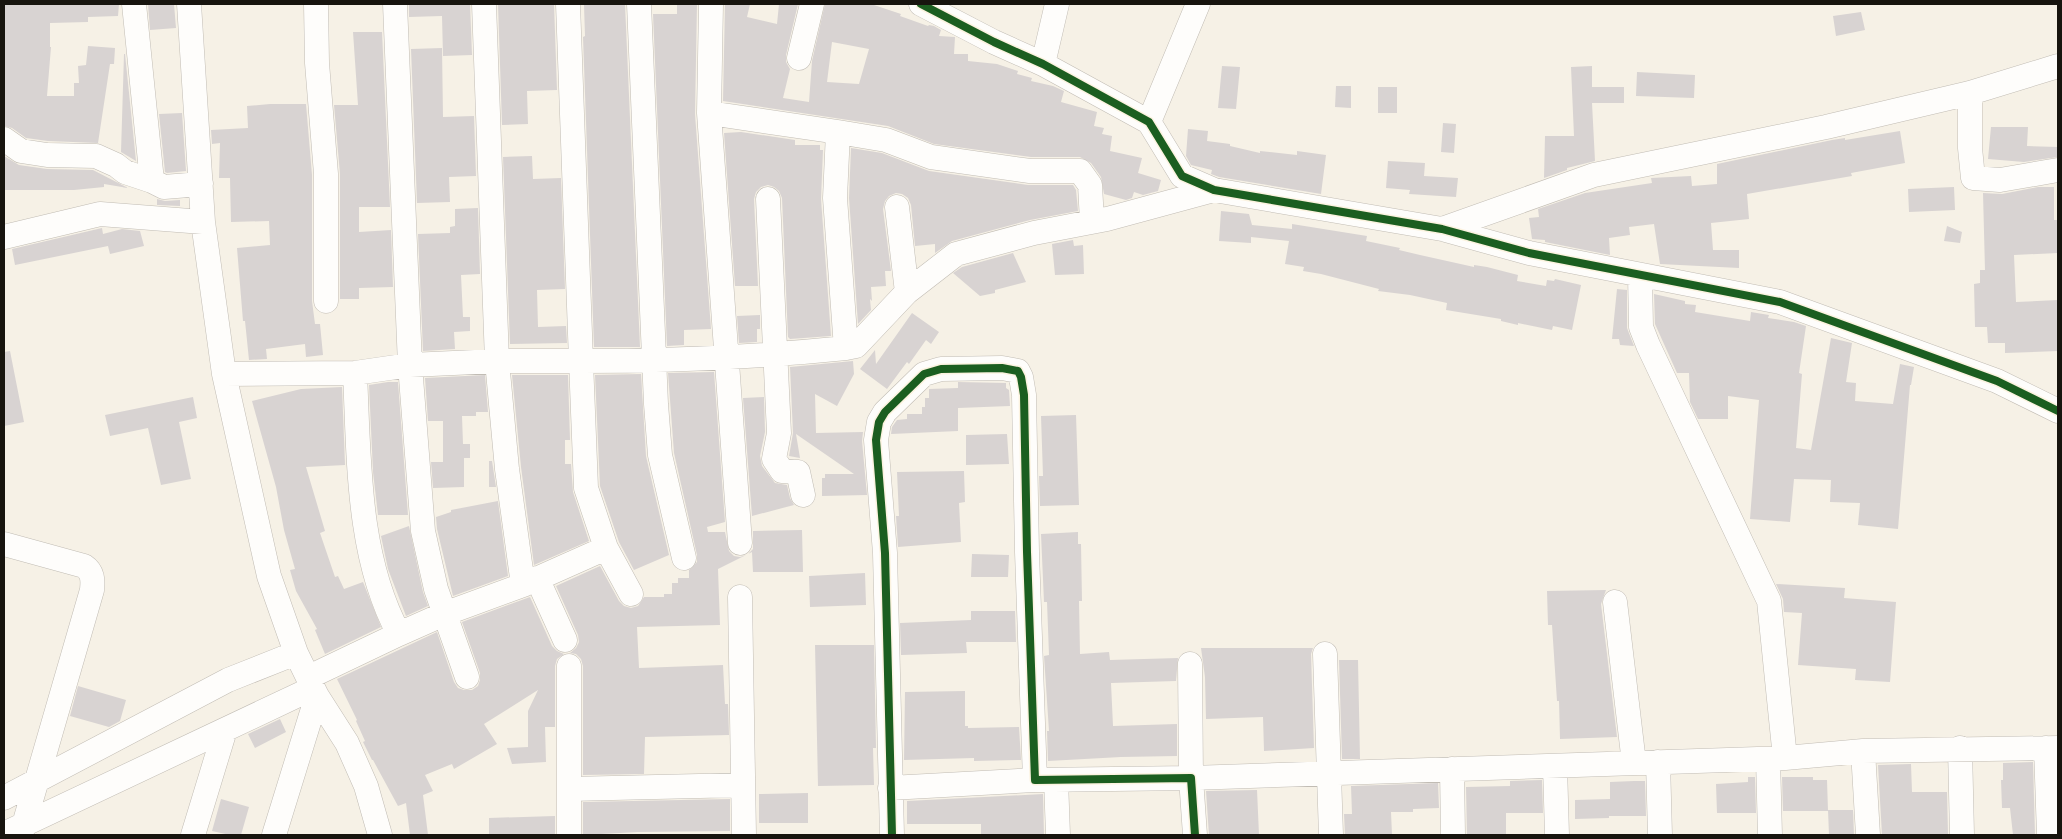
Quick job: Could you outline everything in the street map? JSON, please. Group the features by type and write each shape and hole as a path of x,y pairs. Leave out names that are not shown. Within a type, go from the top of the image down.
{"street":[{"path":"134,4 152,181"},
{"path":"189,4 204,222 224,374 270,576 296,653 313,687 347,743 366,786 380,835"},
{"path":"316,4 317,63 326,174 326,301"},
{"path":"395,4 410,365 423,532 444,614 467,677"},
{"path":"484,4 497,361 507,469 530,582 565,640"},
{"path":"568,4 586,488 606,548 631,594"},
{"path":"639,4 654,362 660,456 684,558"},
{"path":"711,4 709,113 740,543"},
{"path":"799,58 812,4"},
{"path":"921,4 994,42 1043,64 1149,122 1182,176 1214,190 1442,229 1529,253 1780,302 1997,381 2058,411"},
{"path":"1043,64 1057,4"},
{"path":"1149,122 1198,4"},
{"path":"1442,229 1594,175 1826,127 1970,93 2058,66"},
{"path":"1970,93 1970,148 1973,178 2000,180 2058,170"},
{"path":"709,113 886,140 936,158 1030,171 1080,171 1090,184 1092,221"},
{"path":"838,132 835,198 846,348"},
{"path":"4,140 21,151 96,156 116,165 125,172 164,187 201,184"},
{"path":"224,374 354,373 410,365 497,361 654,362 774,356 846,348 856,346 907,292 956,254 1034,233 1092,221 1214,190"},
{"path":"768,199 779,433 774,459 782,471 798,472 803,495"},
{"path":"897,207 907,292"},
{"path":"4,237 100,214 204,222"},
{"path":"1640,275 1641,327 1648,345 1769,601 1776,758 1770,835"},
{"path":"892,835 890,695 885,553 876,440 878,429 885,412 924,374 941,369 1011,369 1018,371 1022,377 1024,395 1027,552 1046,780 1058,835"},
{"path":"354,373 362,501 368,543 389,616 399,634"},
{"path":"4,544 84,566 90,570 92,578 92,590 35,782 16,831"},
{"path":"16,831 313,687 399,634 444,614 530,582 606,548"},
{"path":"740,597 744,835"},
{"path":"1615,602 1634,763"},
{"path":"4,798 228,680 296,653"},
{"path":"1325,654 1331,835"},
{"path":"1190,664 1191,778 1195,835"},
{"path":"568,835 569,666"},
{"path":"274,835 313,687"},
{"path":"193,835 225,730"},
{"path":"1960,748 1962,835"},
{"path":"890,788 1046,780 1191,778 1776,758 1863,751 2052,748 2049,835"},
{"path":"1863,751 1868,835"},
{"path":"1658,762 1660,835"},
{"path":"1555,766 1557,835"},
{"path":"1452,770 1453,835"},
{"path":"569,789 743,785"}],"building":[{"path":"4,4 119,4 118,16 88,17 88,22 50,23 51,47 47,96 74,96 74,83 79,83 78,66 86,65 88,46 115,48 114,64 110,64 98,143 26,138 12,128 4,126"},
{"path":"148,4 174,4 176,28 150,30"},
{"path":"409,4 470,4 472,55 443,56 442,16 409,17"},
{"path":"498,4 554,4 557,90 527,91 528,124 502,125"},
{"path":"625,4 640,347 594,347 583,37 585,36 584,5"},
{"path":"677,4 697,4 695,114 711,329 684,330 684,345 667,346 653,14 677,14"},
{"path":"725,4 750,4 747,17 777,24 779,4 798,4 786,55 786,62 790,69 783,98 809,102 812,61 825,4 871,4 928,26 934,26 941,30 939,36 955,37 954,54 968,54 968,61 997,64 1018,71 1017,74 1032,78 1031,81 1053,86 1064,91 1061,102 1097,112 1094,126 1104,128 1102,134 1112,136 1110,151 1142,158 1138,173 1161,180 1158,191 1143,195 1134,192 1132,198 1126,200 1104,194 1101,177 1091,163 1080,157 1031,157 934,144 888,126 723,101","holes":["832,42 869,49 859,84 827,82"]},
{"path":"1861,12 1865,30 1836,36 1833,16"},
{"path":"353,32 382,32 390,207 359,207 359,232 391,230 393,287 359,288 359,299 340,299 340,174 334,105 358,105"},
{"path":"442,48 443,117 474,116 476,176 449,177 450,202 417,203 411,49"},
{"path":"125,54 136,161 121,152"},
{"path":"1222,66 1240,67 1236,109 1218,108"},
{"path":"1592,66 1592,87 1624,87 1624,103 1592,103 1595,161 1567,168 1567,170 1544,178 1545,136 1574,136 1571,67"},
{"path":"1637,72 1695,75 1694,98 1636,96"},
{"path":"1336,86 1351,86 1351,108 1335,107"},
{"path":"1378,87 1397,87 1397,113 1378,113"},
{"path":"306,104 312,175 312,301 315,324 320,324 323,355 306,357 305,344 266,349 267,359 249,360 245,321 243,321 237,248 270,245 269,221 231,222 230,178 219,178 220,143 212,144 211,130 248,128 247,106"},
{"path":"182,113 186,171 167,173 165,172 159,114"},
{"path":"1443,123 1456,124 1454,153 1441,152"},
{"path":"1991,127 2028,127 2027,146 2058,147 2058,157 2024,162 1988,159"},
{"path":"1188,129 1208,131 1207,141 1230,144 1230,146 1260,153 1260,151 1297,155 1297,151 1326,155 1321,194 1219,177 1211,174 1212,170 1191,165 1186,156"},
{"path":"1900,131 1905,163 1851,173 1852,176 1747,194 1749,219 1711,223 1713,250 1739,250 1739,268 1660,264 1654,224 1629,227 1630,235 1609,238 1610,255 1545,242 1545,240 1532,239 1529,218 1539,217 1538,209 1585,193 1652,183 1651,178 1691,176 1692,186 1717,184 1717,164 1832,140 1845,138 1845,140"},
{"path":"741,132 795,140 795,145 820,145 820,150 823,150 821,199 831,336 790,339 788,337 782,198 779,191 774,187 768,185 761,187 756,192 754,199 758,286 735,286 724,133"},
{"path":"851,148 882,153 929,171 1028,185 1073,185 1076,190 1078,211 1030,220 952,241 935,253 935,244 915,246 911,205 908,198 896,193 889,196 885,201 883,209 891,271 885,271 886,286 871,287 871,310 858,324 849,198"},
{"path":"4,156 19,165 47,169 93,170 128,188 104,184 104,187 74,190 4,190"},
{"path":"532,156 533,179 561,178 565,289 537,290 538,327 566,326 567,343 510,344 503,157"},
{"path":"1388,161 1425,163 1424,176 1458,178 1456,197 1409,194 1410,190 1386,188"},
{"path":"1954,187 1955,210 1909,212 1908,189"},
{"path":"2038,187 2054,187 2054,220 2058,220 2058,253 2014,255 2016,302 2058,300 2058,351 2005,353 2005,343 1988,343 1987,327 1975,327 1974,284 1980,283 1980,270 1985,270 1983,193 2002,194"},
{"path":"157,199 165,201 180,200 180,206 157,205"},
{"path":"478,208 480,274 461,275 463,317 470,317 470,331 454,332 455,349 423,351 418,234 450,233 450,227 455,226 455,209"},
{"path":"1221,211 1249,214 1252,225 1292,229 1292,224 1367,236 1366,241 1400,248 1399,250 1518,275 1517,281 1546,286 1547,280 1554,281 1555,279 1581,285 1572,330 1553,326 1552,330 1518,323 1518,325 1501,321 1501,319 1446,310 1447,303 1410,295 1378,291 1379,289 1303,271 1304,267 1285,264 1289,241 1251,237 1251,243 1219,241"},
{"path":"1947,226 1962,232 1960,243 1944,241"},
{"path":"102,228 103,234 122,229 140,231 144,246 110,254 108,246 15,265 12,249"},
{"path":"1073,240 1074,246 1083,245 1084,274 1055,275 1052,244"},
{"path":"1013,253 1026,282 995,290 995,293 980,296 953,273 962,267"},
{"path":"1617,289 1627,290 1627,328 1634,346 1620,345 1619,339 1612,339"},
{"path":"1654,294 1685,301 1685,304 1696,305 1695,312 1750,321 1751,312 1769,315 1768,318 1806,326 1799,373 1802,374 1796,448 1811,450 1831,338 1852,343 1846,382 1856,383 1855,401 1893,404 1900,364 1914,367 1910,385 1898,529 1858,525 1860,503 1830,502 1831,480 1794,479 1790,522 1750,519 1759,400 1728,396 1728,419 1698,419 1690,402 1689,373 1677,373 1655,324"},
{"path":"912,313 939,332 931,344 926,340 909,364 907,362 887,389 860,369 875,350 876,364"},
{"path":"760,315 760,329 757,329 757,342 739,343 737,316"},
{"path":"10,351 24,422 4,426 4,352"},
{"path":"853,361 854,374 837,406 815,394 816,433 863,432 862,441 867,495 822,496 822,478 825,478 825,474 854,474 796,434 800,458 789,456 793,433 790,367"},
{"path":"714,372 725,522 707,527 708,532 725,532 729,551 734,556 746,555 718,569 720,625 637,627 639,668 723,665 725,704 728,704 729,735 645,737 644,774 583,775 583,666 581,659 576,654 570,653 579,642 578,635 556,586 600,566 619,601 624,606 631,608 638,606 644,597 664,597 664,594 672,594 672,583 678,583 678,578 689,578 689,570 697,562 697,555 674,453 668,373"},
{"path":"641,374 646,456 669,555 634,570 619,542 600,486 595,375"},
{"path":"485,375 488,412 476,412 476,416 462,416 463,444 470,444 470,458 464,458 464,487 433,488 431,462 443,462 443,421 428,421 425,378"},
{"path":"512,375 568,375 570,440 565,440 565,464 571,464 573,492 589,541 534,565 521,467"},
{"path":"398,382 408,515 378,515 373,472 369,385"},
{"path":"958,382 1006,383 1006,388 1009,390 1010,406 958,408 958,431 891,434 892,427 897,420 907,419 907,414 922,414 922,407 925,407 925,398 929,398 929,389 958,388"},
{"path":"342,387 345,465 306,467 325,531 320,533 335,577 338,576 344,589 363,582 381,627 325,654 315,630 317,629 296,591 290,570 295,569 284,530 276,487 252,401 301,389"},
{"path":"193,397 197,418 179,422 191,479 161,485 148,428 110,436 105,415"},
{"path":"764,397 765,432 760,456 762,466 775,483 787,485 794,505 752,516 743,398"},
{"path":"1076,415 1079,505 1040,506 1039,476 1043,476 1041,416"},
{"path":"1007,434 1009,464 966,465 966,435"},
{"path":"489,461 492,461 496,487 489,487"},
{"path":"964,471 965,502 959,503 961,542 898,547 896,516 899,516 897,472"},
{"path":"498,501 508,576 453,596 437,529 436,517 451,512 451,510"},
{"path":"409,526 423,592 428,606 406,616 388,569 381,536"},
{"path":"802,530 803,572 753,572 752,552 748,554 753,549 753,531"},
{"path":"1078,532 1078,544 1081,544 1082,601 1079,601 1080,654 1109,652 1110,660 1178,658 1176,681 1111,683 1113,726 1177,724 1177,756 1048,761 1047,731 1049,731 1044,656 1049,655 1047,602 1044,602 1041,534"},
{"path":"972,554 1009,555 1008,577 971,577"},
{"path":"865,573 866,605 810,607 809,576"},
{"path":"1776,584 1845,588 1844,598 1896,602 1890,682 1855,680 1856,669 1798,665 1802,613 1784,612 1783,599"},
{"path":"1606,590 1601,604 1617,737 1560,739 1559,701 1557,701 1552,625 1548,625 1547,591"},
{"path":"530,597 552,646 564,654 557,659 555,666 555,727 545,727 546,762 512,764 507,748 528,747 528,711 538,690 484,724 497,744 454,769 452,764 425,775 433,791 423,795 428,835 410,835 406,803 398,806 372,760 363,742 365,741 357,720 337,679 437,632 454,682 458,688 472,690 478,686 480,673 462,622"},
{"path":"971,611 1015,611 1016,642 966,642 967,653 901,655 900,623 971,620"},
{"path":"815,645 874,645 876,748 873,748 874,785 818,786"},
{"path":"1201,648 1313,648 1311,654 1314,748 1264,751 1263,717 1206,719 1205,677"},
{"path":"1339,660 1358,660 1360,759 1342,759"},
{"path":"78,686 126,700 120,721 109,727 70,716"},
{"path":"965,691 965,726 968,726 968,728 1019,727 1021,760 974,761 974,758 904,760 905,692"},
{"path":"280,719 286,732 255,748 248,734"},
{"path":"2033,762 2035,835 2013,835 2010,808 2002,808 2001,780 2003,780 2003,763"},
{"path":"1911,764 1912,792 1947,792 1948,834 1882,835 1878,765"},
{"path":"1748,777 1755,777 1756,813 1717,813 1716,784 1748,782"},
{"path":"1782,777 1813,777 1813,780 1827,780 1828,811 1783,811"},
{"path":"1542,780 1543,813 1506,813 1506,835 1467,835 1466,787 1510,786 1510,781"},
{"path":"1645,781 1646,816 1609,816 1609,818 1575,819 1575,800 1610,799 1610,782"},
{"path":"1438,783 1439,808 1413,809 1413,812 1391,812 1392,835 1345,835 1344,814 1352,814 1351,786"},
{"path":"1257,790 1259,835 1209,835 1206,791"},
{"path":"808,793 808,823 759,823 759,794"},
{"path":"1043,794 1044,835 981,835 981,824 907,824 907,801"},
{"path":"221,799 249,807 241,835 230,835 212,831"},
{"path":"730,799 730,831 638,832 583,835 583,802"},
{"path":"1828,810 1853,810 1854,835 1829,835"},
{"path":"555,816 555,835 489,835 489,818"}],"cycle path":[{"path":"921,4 994,42 1043,64 1149,122 1182,176 1214,190 1442,229 1529,253 1780,302 1997,381 2058,411"},
{"path":"892,835 885,553 876,440 879,422 885,412 924,374 941,369 1002,368 1018,371 1024,395 1035,780 1191,778 1195,835"}]}
